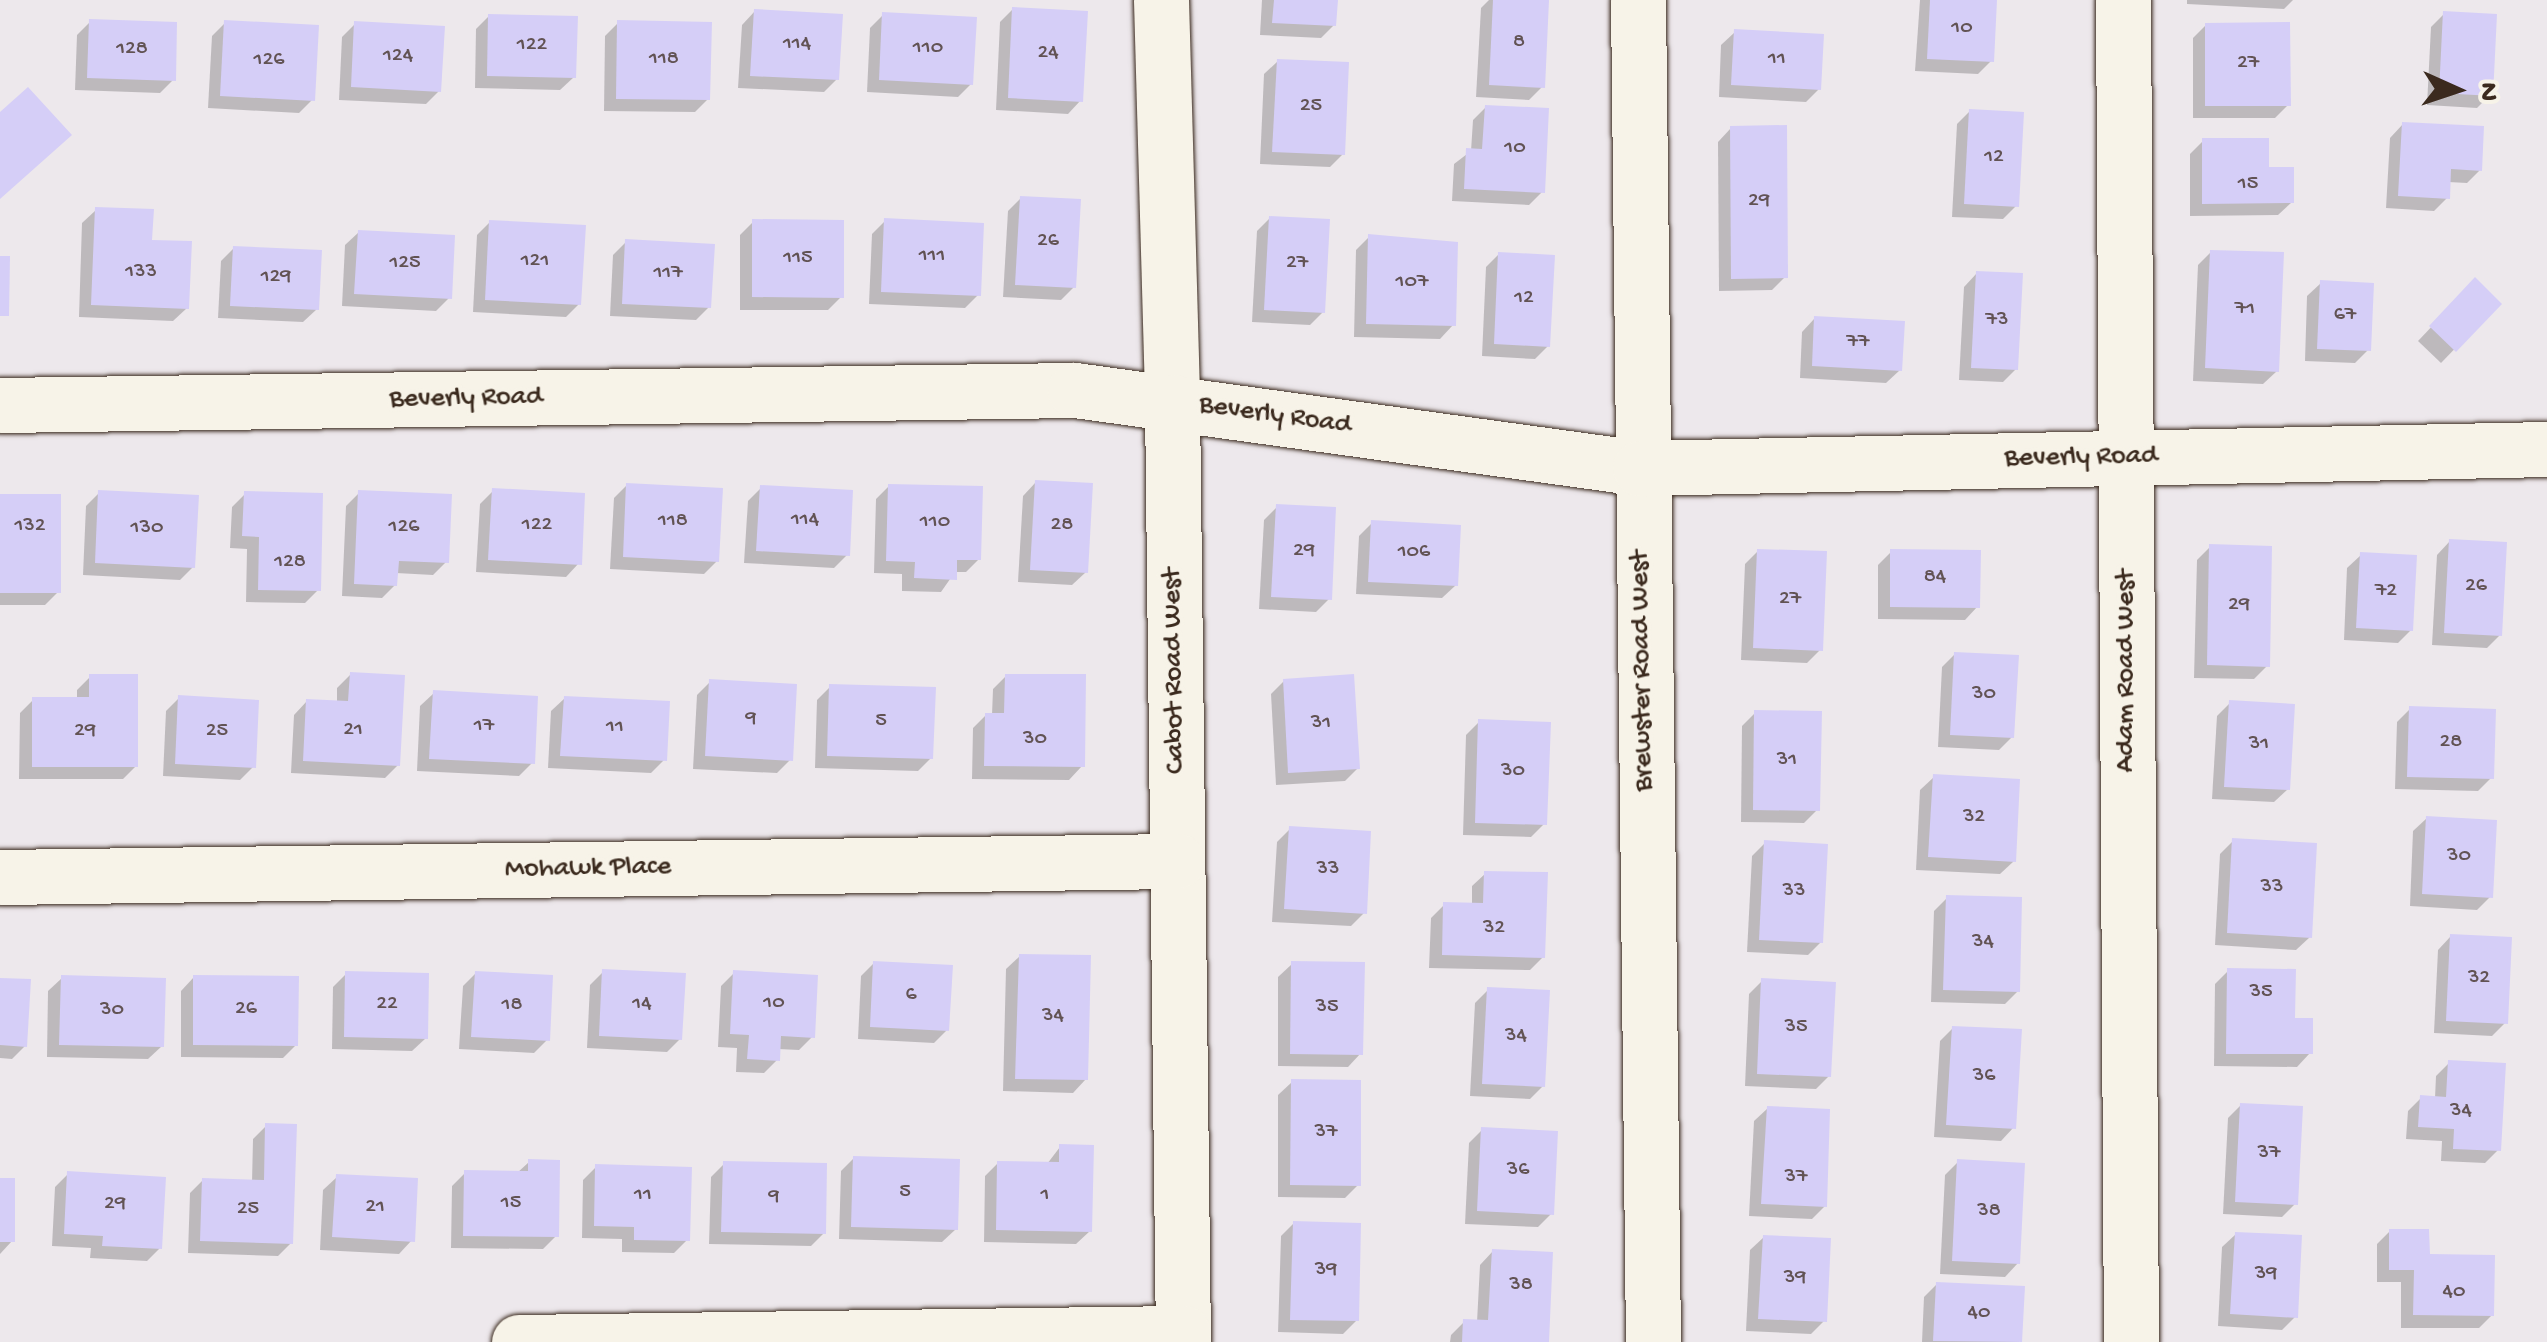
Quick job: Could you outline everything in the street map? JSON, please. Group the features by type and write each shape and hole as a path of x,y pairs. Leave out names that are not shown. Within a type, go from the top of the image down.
{"street":[{"name":"Cabot Road West","path":"1162,0 1172,402 1183,1338"},
{"name":"Brewster Road West","path":"1638,0 1640,468 1653,1342"},
{"name":"Adam Road West","path":"2123,0 2132,1342"},
{"name":"Beverly Road","path":"0,405 1075,390 1640,468 2547,449"},
{"name":"Mohawk Place","path":"0,877 1177,862"},
{"path":"519,1342 1183,1338"}],"building":[{"path":"1274,0 1338,0 1336,26 1272,23"},
{"path":"1493,0 1549,0 1545,88 1489,85"},
{"path":"1930,0 1997,0 1994,62 1927,59"},
{"path":"1012,7 1088,11 1083,102 1008,98"},
{"path":"754,9 843,14 839,80 750,76"},
{"path":"2443,11 2497,14 2493,96 2439,93"},
{"path":"882,12 977,17 973,85 879,80"},
{"path":"488,14 578,16 576,78 487,76"},
{"path":"89,19 177,22 176,81 87,78"},
{"path":"224,20 319,25 315,101 220,96"},
{"path":"617,20 712,22 710,100 616,99"},
{"path":"354,21 445,26 441,92 351,87"},
{"path":"2290,22 2291,106 2205,106 2205,23"},
{"path":"1734,29 1824,34 1821,90 1731,85"},
{"path":"1277,59 1349,62 1345,155 1272,152"},
{"path":"28,87 72,135 0,199 0,112"},
{"path":"1485,105 1549,108 1545,193 1464,189 1466,148 1482,149"},
{"path":"1969,109 2024,112 2019,207 1964,204"},
{"path":"2402,122 2484,126 2482,171 2451,169 2450,199 2398,196"},
{"path":"1787,125 1788,278 1731,279 1730,126"},
{"path":"2202,138 2269,138 2269,167 2294,167 2294,203 2202,204"},
{"path":"1020,196 1081,199 1076,288 1015,285"},
{"path":"95,207 154,209 152,240 192,241 189,309 91,305"},
{"path":"1269,216 1330,219 1325,313 1264,310"},
{"path":"884,218 984,223 981,296 881,292"},
{"path":"752,219 844,220 844,298 752,297"},
{"path":"489,220 586,225 581,305 485,300"},
{"path":"358,230 455,235 452,299 354,294"},
{"path":"1368,234 1458,242 1456,326 1366,324"},
{"path":"625,239 715,244 711,308 622,304"},
{"path":"233,246 322,250 319,310 230,306"},
{"path":"2210,250 2284,252 2279,372 2205,368"},
{"path":"1498,252 1555,255 1550,347 1494,344"},
{"path":"0,256 10,256 9,316 0,316"},
{"path":"1976,271 2023,273 2018,370 1971,368"},
{"path":"2475,277 2502,304 2456,352 2429,326"},
{"path":"2320,280 2374,283 2371,351 2317,349"},
{"path":"1814,316 1905,321 1902,371 1812,366"},
{"path":"1035,480 1093,483 1088,573 1030,570"},
{"path":"626,483 723,488 719,562 623,557"},
{"path":"888,484 983,486 981,560 957,560 957,580 914,578 915,562 886,561"},
{"path":"760,485 853,490 850,556 756,551"},
{"path":"492,488 585,493 582,565 488,560"},
{"path":"98,490 199,495 195,568 95,563"},
{"path":"358,490 452,494 449,563 399,561 397,586 354,584"},
{"path":"244,491 323,493 321,591 258,590 259,537 242,536"},
{"path":"0,494 61,494 61,593 0,593"},
{"path":"1276,504 1336,507 1332,600 1271,597"},
{"path":"1371,520 1461,525 1458,586 1368,582"},
{"path":"2449,539 2507,542 2502,636 2444,633"},
{"path":"2209,544 2272,546 2270,667 2207,665"},
{"path":"1757,549 1827,551 1823,651 1753,648"},
{"path":"1890,549 1981,550 1980,608 1890,607"},
{"path":"2360,552 2417,555 2413,631 2356,628"},
{"path":"1954,652 2019,655 2014,738 1950,735"},
{"path":"350,672 405,675 400,766 303,761 306,699 348,701"},
{"path":"89,674 138,674 138,767 32,767 32,697 89,697"},
{"path":"1005,674 1086,674 1085,767 984,766 985,713 1004,713"},
{"path":"1354,674 1360,769 1288,773 1283,679"},
{"path":"709,679 797,684 793,761 705,756"},
{"path":"829,684 936,687 933,759 827,756"},
{"path":"433,690 538,696 535,764 429,759"},
{"path":"178,695 259,700 256,768 175,764"},
{"path":"564,696 670,701 667,761 560,756"},
{"path":"2229,700 2295,704 2290,790 2224,787"},
{"path":"2409,706 2496,709 2494,779 2407,777"},
{"path":"1754,710 1822,711 1820,811 1753,810"},
{"path":"1478,719 1551,722 1547,825 1475,823"},
{"path":"1933,774 2020,779 2016,862 1928,857"},
{"path":"2426,816 2497,820 2493,898 2422,894"},
{"path":"1289,826 1371,831 1367,914 1284,909"},
{"path":"2232,838 2317,843 2312,938 2227,933"},
{"path":"1764,840 1828,844 1823,943 1759,940"},
{"path":"1484,871 1548,872 1545,958 1442,955 1443,902 1483,903"},
{"path":"1946,895 2022,897 2020,992 1943,990"},
{"path":"2450,934 2512,937 2508,1024 2446,1021"},
{"path":"1019,954 1091,955 1088,1080 1015,1079"},
{"path":"873,961 953,965 949,1031 870,1027"},
{"path":"1291,961 1365,962 1363,1055 1290,1054"},
{"path":"2227,968 2296,969 2295,1018 2313,1018 2313,1054 2226,1054"},
{"path":"602,969 686,973 682,1040 599,1036"},
{"path":"733,970 818,975 815,1038 781,1036 780,1061 747,1059 749,1035 730,1034"},
{"path":"345,971 429,973 428,1039 344,1037"},
{"path":"475,971 553,975 550,1041 471,1037"},
{"path":"61,975 166,978 164,1047 59,1045"},
{"path":"193,975 299,976 298,1046 193,1045"},
{"path":"0,978 31,979 27,1047 0,1045"},
{"path":"1761,978 1836,982 1831,1077 1757,1074"},
{"path":"1487,987 1550,990 1545,1087 1482,1084"},
{"path":"1952,1026 2022,1029 2016,1129 1946,1125"},
{"path":"2448,1060 2506,1063 2501,1151 2453,1149 2454,1129 2418,1127 2420,1095 2446,1097"},
{"path":"1291,1079 1361,1080 1361,1186 1290,1185"},
{"path":"2240,1103 2303,1106 2298,1205 2235,1202"},
{"path":"1767,1106 1830,1109 1827,1207 1761,1204"},
{"path":"265,1123 297,1124 293,1244 200,1241 202,1178 264,1180"},
{"path":"1481,1127 1558,1131 1554,1215 1477,1211"},
{"path":"1059,1144 1094,1145 1092,1232 996,1230 997,1161 1059,1162"},
{"path":"853,1156 960,1159 958,1230 851,1227"},
{"path":"528,1159 560,1160 559,1237 463,1236 464,1170 528,1171"},
{"path":"1957,1159 2025,1163 2020,1264 1952,1261"},
{"path":"723,1161 827,1163 826,1234 721,1232"},
{"path":"595,1164 692,1167 690,1241 634,1240 634,1227 594,1226"},
{"path":"67,1171 166,1177 162,1249 102,1246 103,1236 64,1234"},
{"path":"336,1174 418,1178 415,1242 332,1237"},
{"path":"0,1178 15,1178 15,1242 0,1242"},
{"path":"1293,1221 1361,1223 1359,1321 1290,1320"},
{"path":"2389,1229 2429,1229 2430,1254 2495,1255 2494,1316 2413,1315 2414,1270 2389,1270"},
{"path":"2235,1232 2302,1235 2298,1318 2230,1314"},
{"path":"1763,1235 1831,1238 1827,1322 1758,1319"},
{"path":"1492,1249 1553,1252 1549,1342 1462,1342 1463,1319 1488,1320"},
{"path":"1936,1282 2025,1286 2022,1342 1933,1341"}]}
